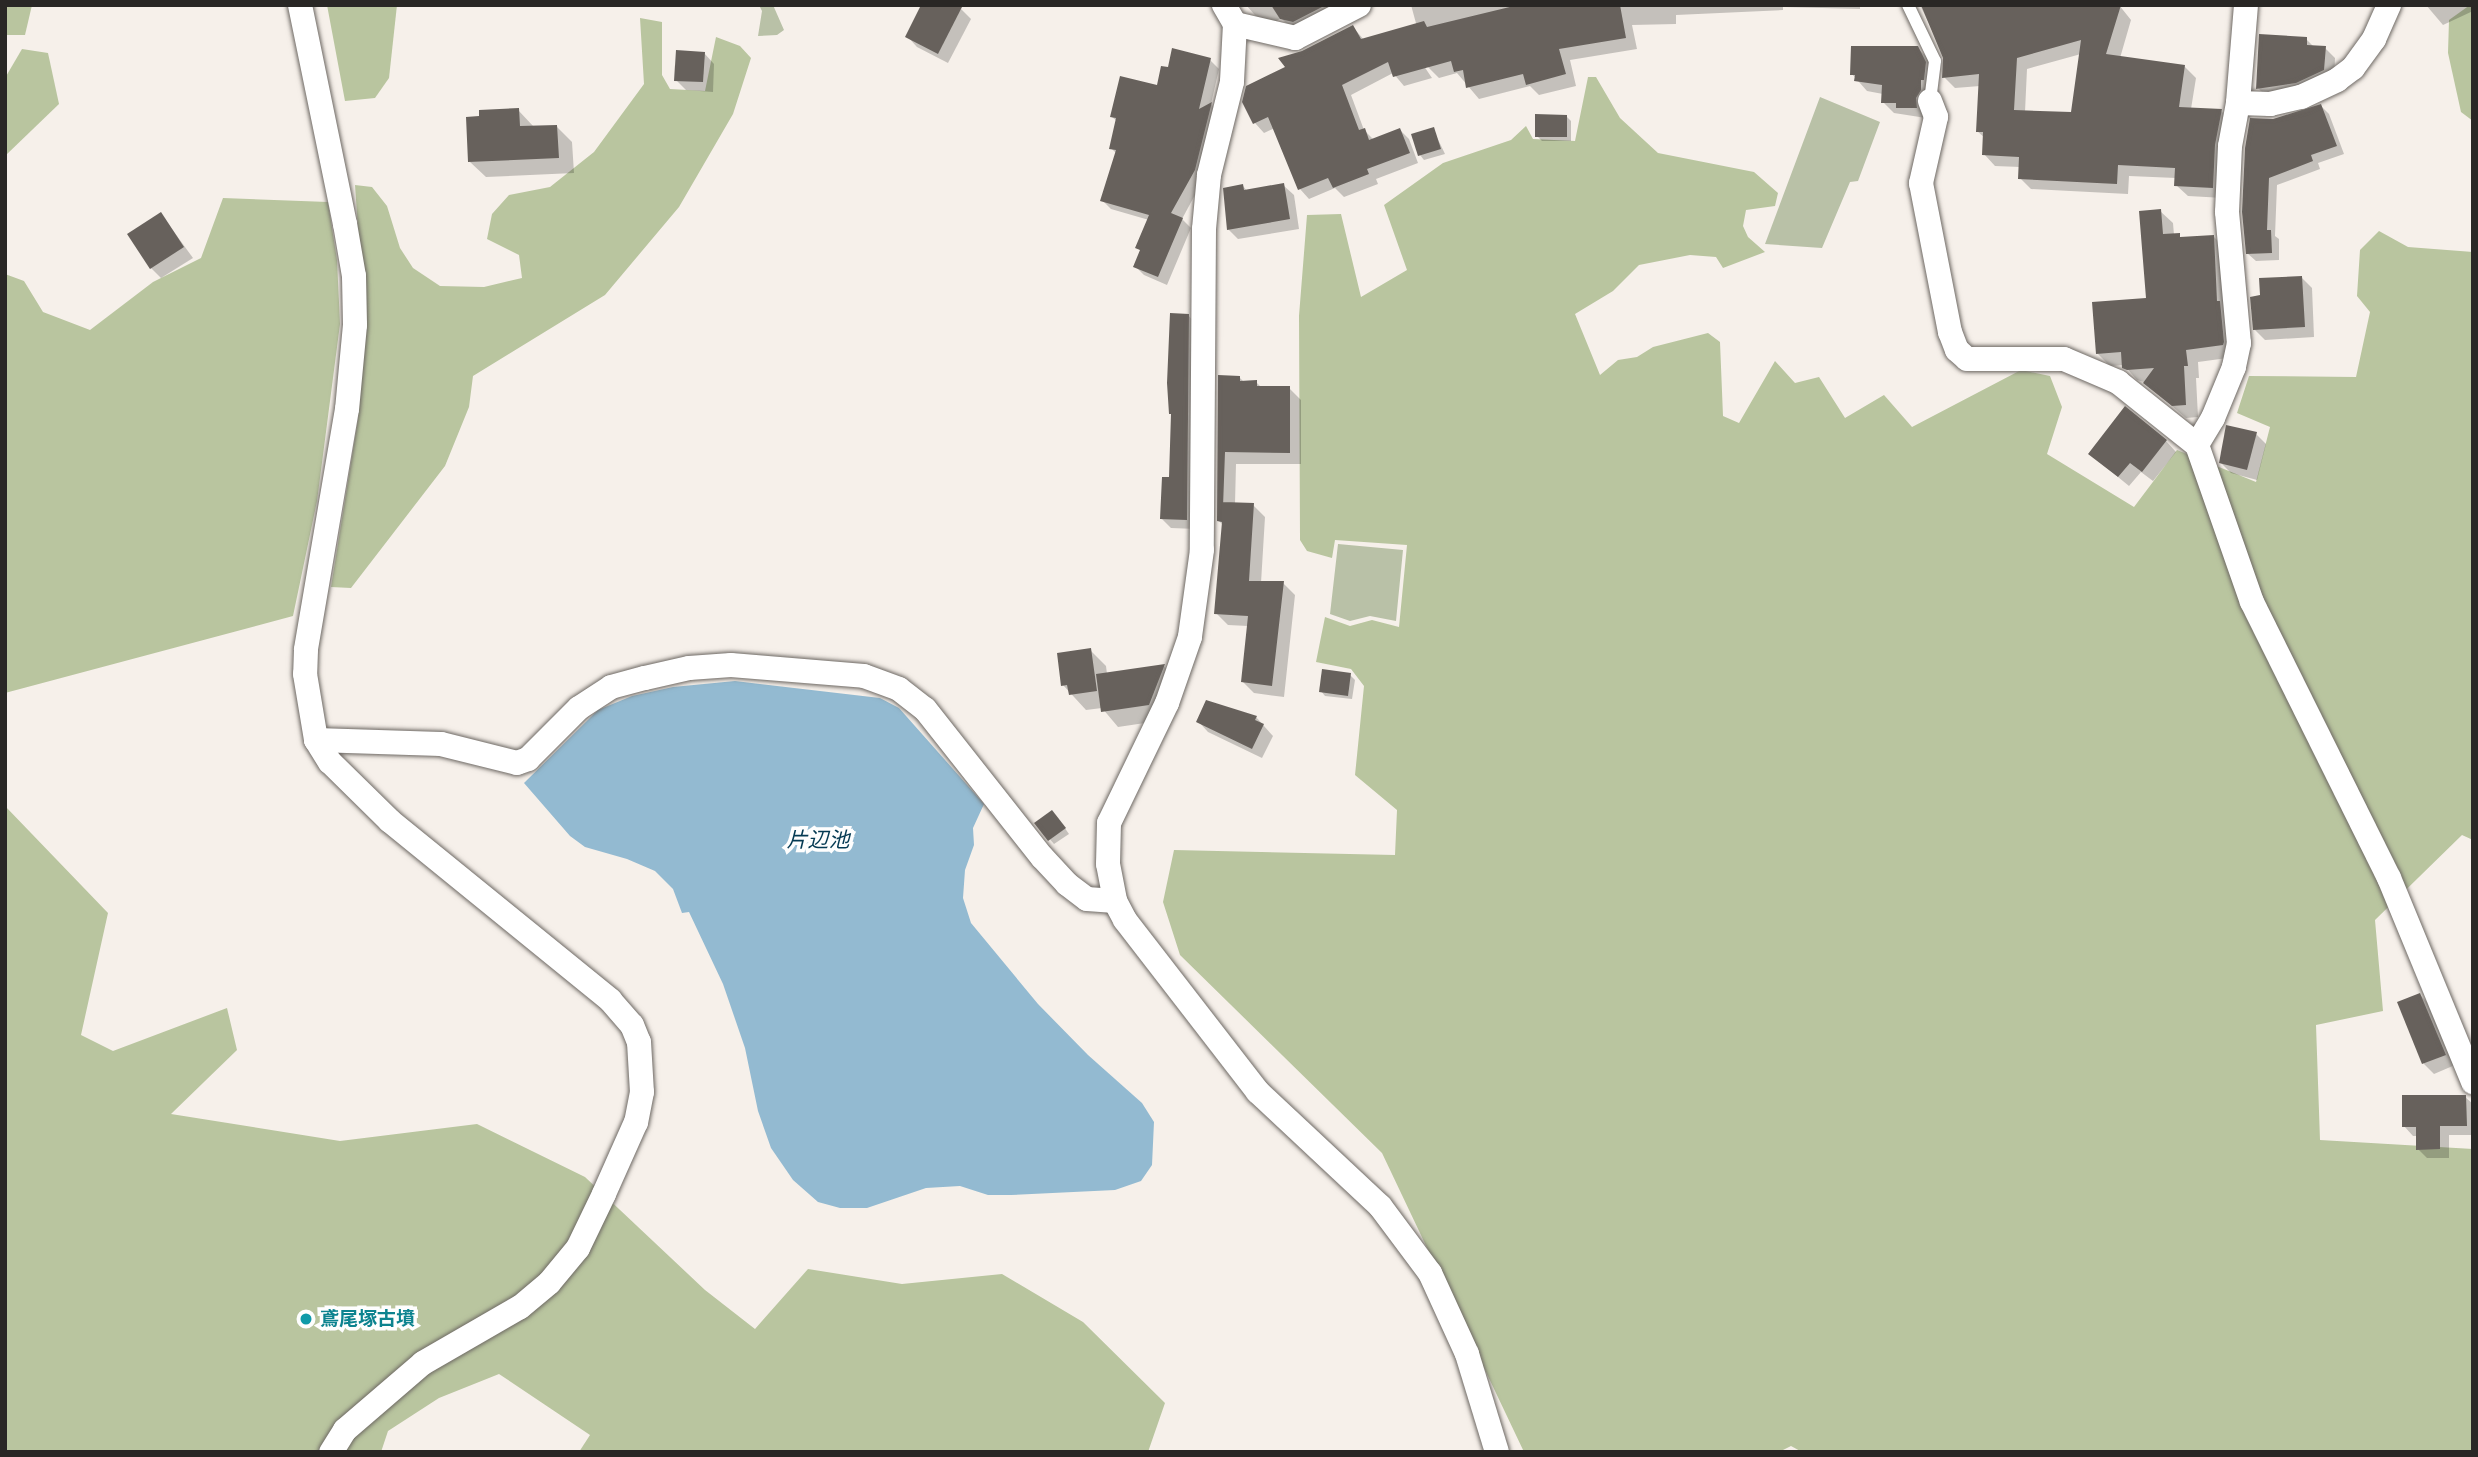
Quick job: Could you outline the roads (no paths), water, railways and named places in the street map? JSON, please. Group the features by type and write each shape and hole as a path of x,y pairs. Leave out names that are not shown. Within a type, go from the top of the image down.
{"street":[{"path":"300,5 354,276 355,325 347,410 306,650 307,685 316,740 330,762 390,821 610,1000 632,1025 639,1042 642,1092 636,1122 578,1248 549,1283 520,1307 423,1363 345,1430 331,1452"},
{"path":"1359,5 1295,38 1230,15 1232,82 1209,175 1205,229 1202,550 1192,624 1167,703 1110,823 1108,864 1115,901 1125,920 1258,1092 1380,1206 1430,1273 1467,1354 1497,1452"},
{"path":"2197,445 2213,418 2234,367 2239,343 2227,212 2230,146 2238,103 2246,5"},
{"path":"2238,103 2270,104 2301,97 2337,80 2353,68 2374,39 2389,5"},
{"path":"1930,102 1936,117 1921,183 1950,332 1957,350 1967,359 2064,359 2118,382 2197,445 2252,602 2389,878 2473,1082"},
{"path":"316,740 441,744 517,764 528,759 579,708 611,687 645,678 689,668 731,665 864,676 899,689 925,709 1042,857 1067,884 1087,899 1115,901"}],"lane":[{"path":"1908,5 1935,61 1930,102"}],"water":[{"name":"片辺池","path":"735,681 880,698 899,708 984,804 973,828 974,845 965,870 963,898 971,923 1038,1004 1088,1055 1142,1103 1154,1122 1152,1165 1141,1181 1115,1190 1011,1195 988,1195 960,1186 926,1188 867,1208 840,1208 818,1202 793,1180 771,1148 758,1111 745,1048 723,984 689,912 682,913 673,889 655,871 627,859 585,847 570,836 524,783 598,710 632,696 673,687"}],"place":[{"name":"鳶尾塚古墳","path":"306,1319"}]}
